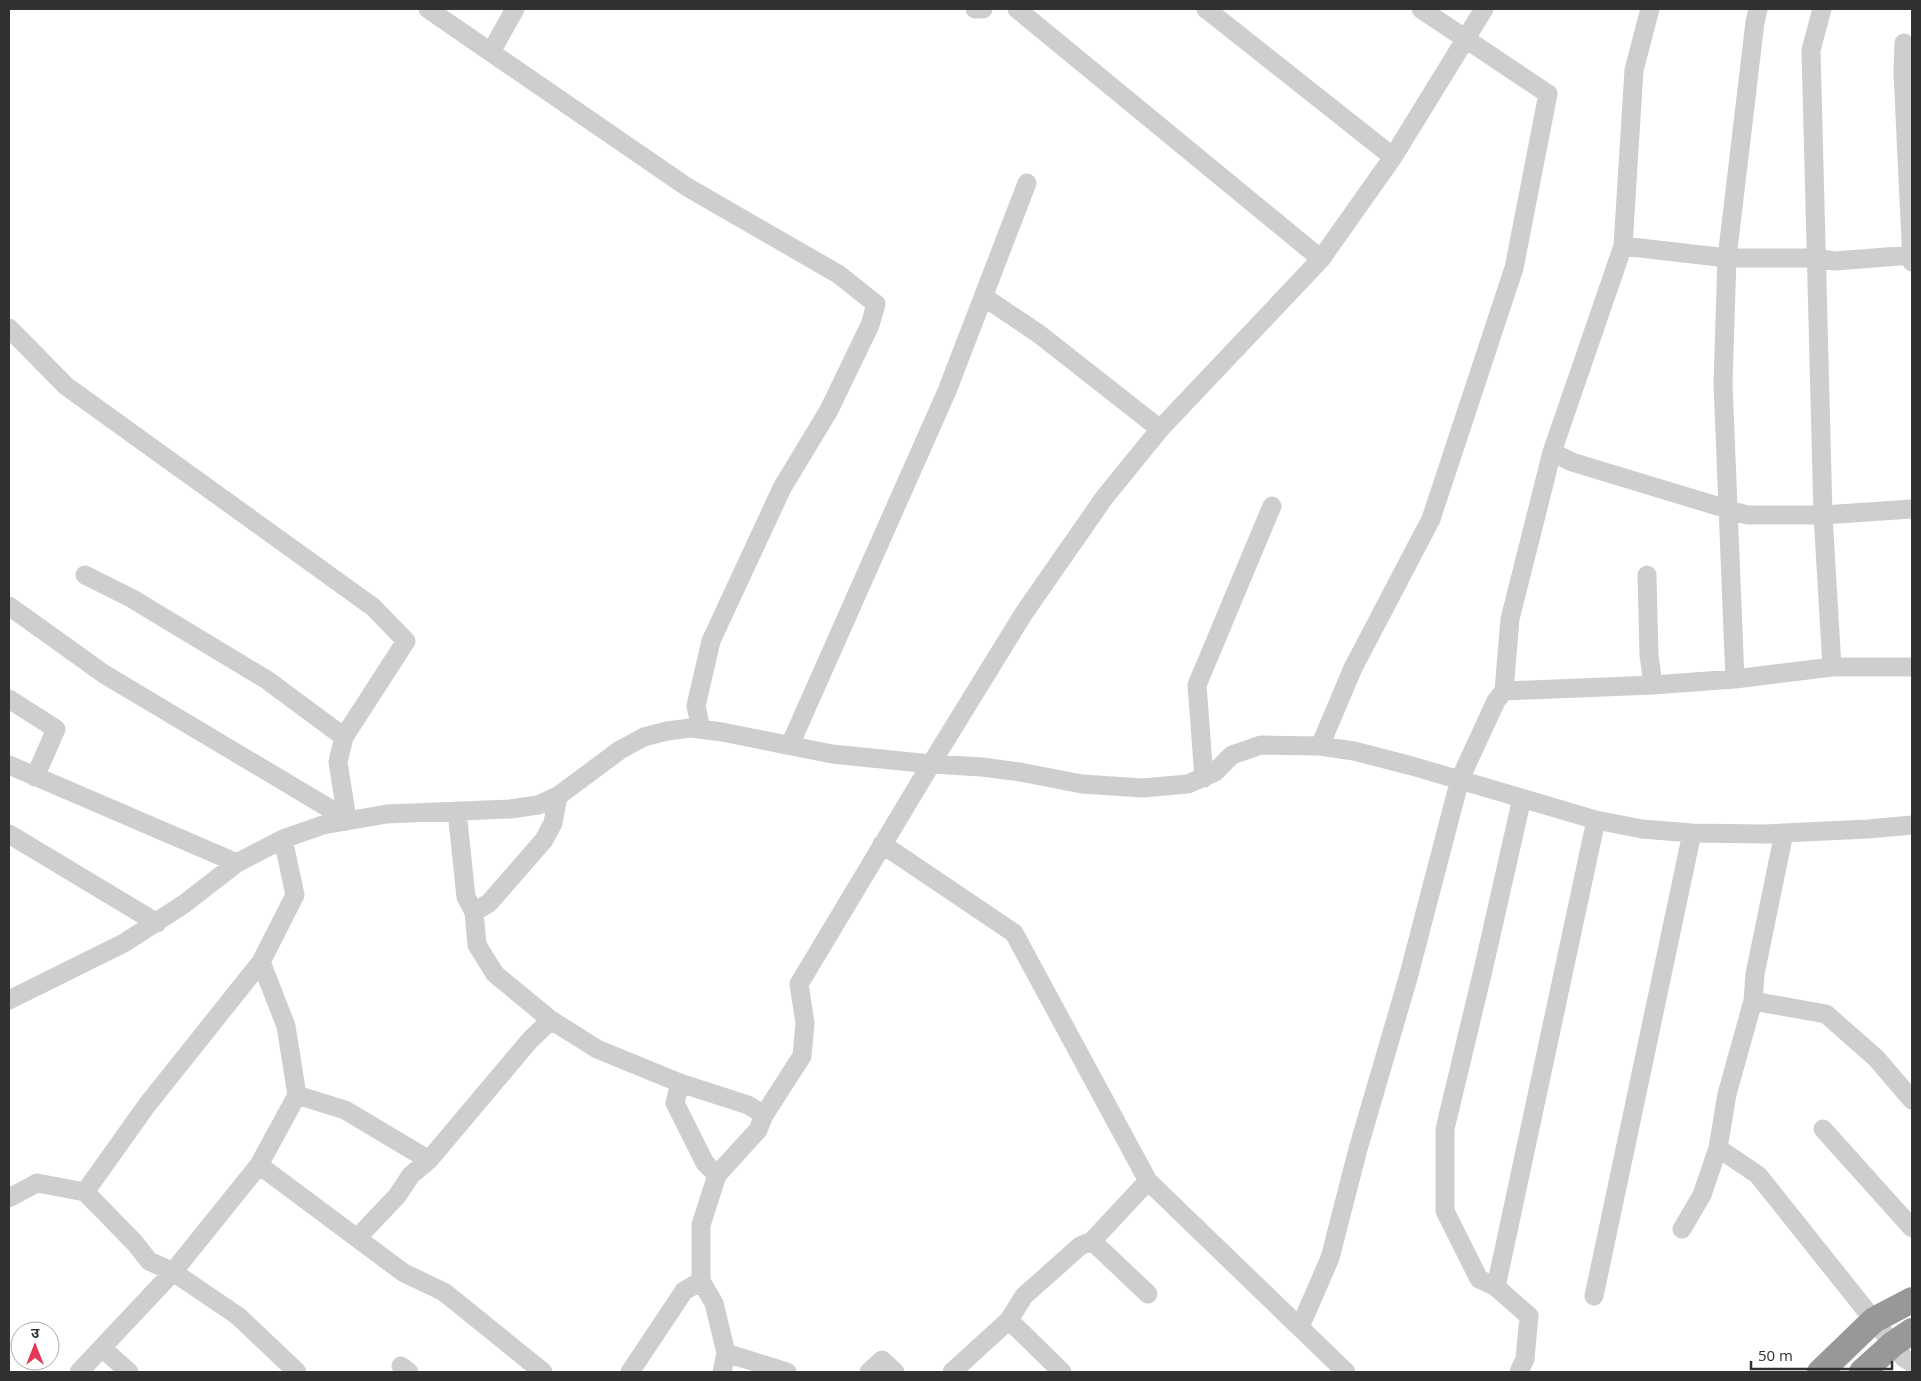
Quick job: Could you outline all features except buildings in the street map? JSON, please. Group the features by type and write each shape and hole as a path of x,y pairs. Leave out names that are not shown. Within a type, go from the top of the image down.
{"highway":[{"path":"1820,1372 1874,1320 1912,1300"},
{"path":"1862,1372 1903,1338"}],"street":[{"path":"428,9 687,187 838,274 876,304 870,325 829,410 782,488 711,641 696,706 700,729"},
{"path":"490,52 515,9"},
{"path":"976,9 983,9"},
{"path":"1017,9 1321,259"},
{"path":"1206,9 1393,157"},
{"path":"1320,746 1352,668 1431,520 1514,268 1548,94 1421,9"},
{"path":"722,1372 726,1353 714,1303 701,1281 701,1225 718,1175 758,1130 764,1115 802,1056 805,1023 799,984 882,844 1024,613 1104,498 1160,429 1321,259 1393,157 1484,9"},
{"path":"1300,1327 1330,1258 1358,1150 1408,978 1460,779 1496,702 1504,691 1510,619 1552,452 1623,246 1634,70 1650,9"},
{"path":"1735,679 1723,384 1727,258 1758,9"},
{"path":"1822,9 1811,50 1823,515 1832,667"},
{"path":"1904,43 1903,73 1910,139 1912,262"},
{"path":"790,746 947,392 1027,183"},
{"path":"1623,246 1727,258 1815,258 1835,261 1912,255"},
{"path":"984,297 1039,334 1160,429"},
{"path":"9,328 66,386 373,607 406,641 344,737 338,762 347,820"},
{"path":"1552,452 1572,462 1747,515 1823,515 1912,509"},
{"path":"1204,778 1197,685 1272,506"},
{"path":"85,575 131,598 267,680 344,737"},
{"path":"1647,575 1649,655 1653,685"},
{"path":"9,606 104,674 347,820"},
{"path":"1504,691 1653,685 1735,679 1832,667 1912,667"},
{"path":"9,699 56,729 35,777"},
{"path":"9,1000 124,943 157,923 237,863 283,838 323,825 387,814 510,810 538,805 558,796 620,750 644,737 667,730 700,729 832,754 982,767 1082,784 1142,788 1188,784 1215,772 1232,756 1246,749 1261,745 1320,746 1354,751 1460,779 1596,820 1642,828 1692,833 1784,833 1912,825"},
{"path":"9,765 237,863"},
{"path":"474,912 489,903 544,840 553,823 558,796"},
{"path":"1519,1372 1525,1359 1529,1316 1496,1286 1479,1279 1445,1211 1445,1128 1522,798"},
{"path":"457,811 466,897 474,912 477,945 495,974 551,1020 596,1049 680,1083 748,1104 764,1115"},
{"path":"1496,1286 1596,820"},
{"path":"1594,1296 1692,833"},
{"path":"1682,1229 1702,1195 1718,1148 1727,1094 1753,1001 1755,974 1784,833"},
{"path":"9,834 157,923"},
{"path":"85,1192 147,1104 261,962 296,895 283,838"},
{"path":"882,844 1014,933 1148,1181 1346,1372"},
{"path":"79,1372 173,1272 259,1165 297,1096 286,1026 261,962"},
{"path":"1753,1001 1826,1014 1876,1058 1912,1100"},
{"path":"358,1237 397,1196 410,1175 428,1160 530,1040 551,1020"},
{"path":"680,1083 675,1103 705,1163 718,1175"},
{"path":"297,1096 345,1110 428,1160"},
{"path":"1823,1128 1912,1228"},
{"path":"1718,1148 1758,1175 1874,1320 1903,1338 1904,1358 1912,1363"},
{"path":"259,1165 404,1273 444,1292 543,1372"},
{"path":"952,1372 1009,1320 1024,1296 1080,1246 1092,1241 1148,1181"},
{"path":"9,1198 37,1182 85,1192 135,1243 149,1261 173,1272 238,1316 296,1372"},
{"path":"1092,1241 1148,1294"},
{"path":"630,1372 684,1291 701,1281"},
{"path":"1009,1320 1062,1372"},
{"path":"102,1348 129,1372"},
{"path":"726,1353 787,1372"},
{"path":"869,1372 882,1360 895,1372"}]}
